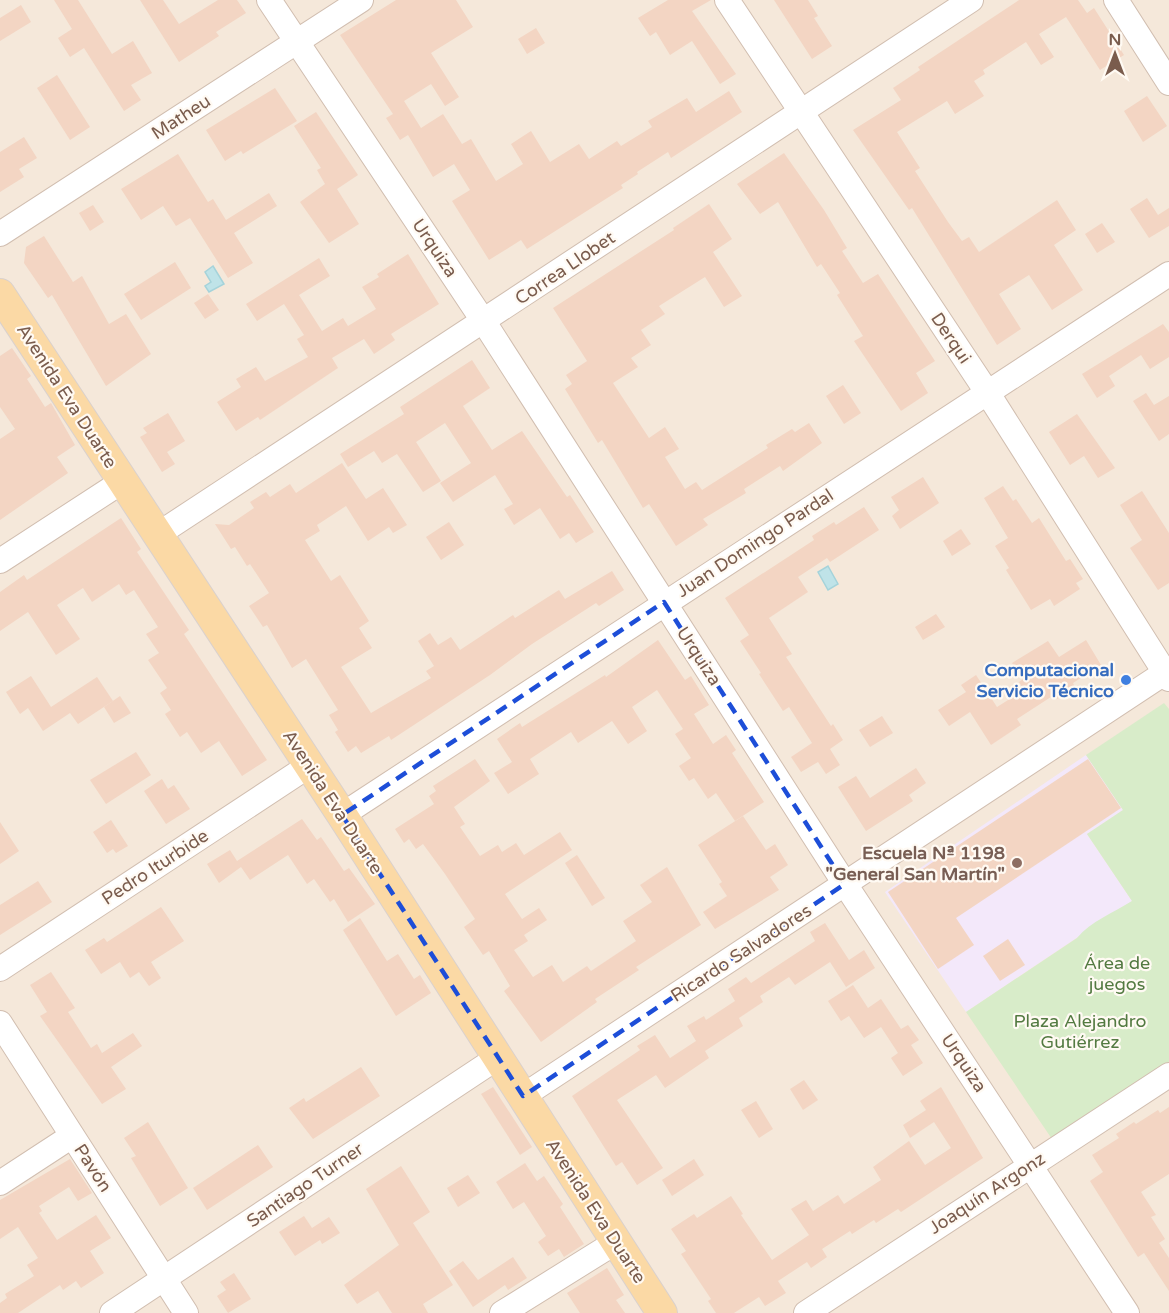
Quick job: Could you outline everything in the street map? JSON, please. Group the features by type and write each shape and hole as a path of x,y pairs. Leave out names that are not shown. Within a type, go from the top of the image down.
{"main road":[{"name":"Avenida Eva Duarte","path":"0,294 310,765 662,1313"}],"street":[{"name":"Urquiza","path":"269,0 484,322 845,884 1127,1313"},
{"name":"Matheu","path":"0,234 361,0"},
{"name":"Derqui","path":"727,0 987,392 1168,674"},
{"name":"Correa Llobet","path":"157,535 971,0"},
{"path":"1116,0 1169,82"},
{"name":"Juan Domingo Pardal","path":"342,815 664,602 1169,274"},
{"path":"0,561 123,481"},
{"name":"Ricardo Salvadores","path":"523,1096 1168,674"},
{"name":"Pedro Iturbide","path":"0,969 310,765"},
{"name":"Pavón","path":"0,1023 186,1313"},
{"name":"Santiago Turner","path":"112,1313 497,1058"},
{"name":"Joaquín Argonz","path":"806,1313 1169,1075"},
{"path":"0,1183 72,1136"},
{"path":"502,1313 616,1242"}],"highlighted area":[{"path":"664,602 845,884 523,1096 342,815"}],"shaded area":[{"path":"0,0 1169,0 1169,1313 0,1313"},
{"name":"Escuela Nª 1198 \"General San Martín\"","path":"1086,755 1123,810 1087,834 1132,901 966,1012 885,892"}],"green space":[{"name":"Plaza Alejandro Gutiérrez","path":"1164,703 1169,709 1169,1069 1056,1145 966,1012 1077,938 1096,922 1132,901 1087,834 1123,810 1086,755"}],"water":[{"path":"213,266 224,284 209,292 205,286 211,282 205,272"},
{"path":"828,566 838,584 828,590 818,572"}],"building":[{"path":"54,0 78,0 112,54 133,41 152,73 131,85 141,100 124,111 84,48 70,57 58,38 72,29"},
{"path":"140,0 163,0 179,24 218,0 237,0 246,13 216,32 219,36 179,62"},
{"path":"396,0 456,0 473,27 431,53 459,97 445,106 431,84 404,101 421,128 443,114 462,144 471,139 496,181 523,164 511,144 531,131 550,162 579,144 589,159 617,141 621,146 652,127 648,121 687,98 696,112 729,91 742,112 671,158 668,152 637,172 638,174 621,185 623,188 527,249 521,240 489,260 452,201 470,190 454,164 433,177 408,135 400,140 386,118 393,114 340,35"},
{"path":"668,0 711,0 692,11 736,74 720,84 692,41 670,55 656,32 650,36 638,18"},
{"path":"774,0 808,0 818,16 814,18 832,46 812,59"},
{"path":"1019,0 1078,0 1087,13 1094,8 1124,55 1100,70 1066,17 1039,34 1054,57 1041,65 1026,42 983,70 985,74 974,81 984,96 955,114 947,101 897,132 920,168 915,171 948,222 962,241 969,237 979,252 1057,200 1076,230 1054,245 1083,290 1052,310 1029,275 999,294 1021,329 997,345 912,208 909,210 853,130 901,100 893,88 920,70 918,67"},
{"path":"21,5 31,22 0,41 0,18"},
{"path":"536,28 545,43 527,54 518,39"},
{"path":"57,75 90,127 70,140 37,88"},
{"path":"275,88 297,121 243,154 241,151 225,161 206,130"},
{"path":"1147,96 1167,126 1143,142 1124,111"},
{"path":"316,112 358,175 337,189 359,224 329,243 300,202 325,184 317,170 321,168 294,126"},
{"path":"24,137 37,158 19,169 24,177 0,192 0,152"},
{"path":"784,153 824,210 847,248 842,251 863,283 878,274 935,361 916,373 928,393 901,411 854,341 863,336 837,295 840,293 821,264 817,267 778,202 760,214 737,184"},
{"path":"178,154 208,202 213,199 226,220 269,193 277,206 234,233 253,263 228,278 190,218 176,226 163,206 141,220 121,189"},
{"path":"1147,198 1158,215 1169,208 1169,226 1149,238 1130,209"},
{"path":"709,204 732,239 713,252 742,296 724,307 705,277 659,306 665,314 641,330 651,345 631,358 638,367 613,383 649,438 665,427 679,449 665,457 685,489 696,482 702,490 768,448 766,445 792,429 795,432 809,423 822,443 783,471 780,466 744,489 746,493 703,519 708,525 676,546 649,504 643,508 602,440 598,443 565,389 572,384 566,375 587,361 553,308 674,230 673,228"},
{"path":"93,205 104,222 90,231 79,213"},
{"path":"1102,223 1115,242 1097,253 1085,234"},
{"path":"44,236 73,282 82,276 109,324 126,314 151,354 106,386 52,295 48,298 24,263 26,247"},
{"path":"408,254 439,304 391,334 395,340 374,354 364,339 332,358 338,368 260,420 258,417 236,431 217,402 241,387 236,379 256,367 265,381 308,357 297,339 304,335 284,304 257,321 246,304 319,258 330,276 299,295 322,331 343,318 348,326 376,309 362,287 379,277 377,274"},
{"path":"175,262 191,288 141,320 124,294"},
{"path":"208,294 219,310 205,319 194,303"},
{"path":"1163,324 1169,332 1169,357 1150,369 1141,355 1109,376 1115,386 1097,398 1082,374"},
{"path":"12,348 31,376 27,379 45,407 51,403 75,445 57,457 68,473 0,520 0,439 15,429 0,407 0,356"},
{"path":"472,360 490,388 463,406 492,450 522,431 567,497 570,495 594,532 576,543 569,533 560,539 540,508 514,525 504,509 513,504 495,475 453,502 440,483 471,463 445,423 416,442 441,481 423,492 397,454 382,463 374,451 348,467 340,454 404,414 400,407"},
{"path":"843,385 861,413 844,424 826,396"},
{"path":"1146,393 1154,405 1169,396 1169,434 1159,441 1133,401"},
{"path":"168,413 185,441 167,452 175,464 162,472 140,437 147,433 143,428"},
{"path":"1077,414 1115,468 1098,478 1084,456 1070,465 1049,432"},
{"path":"342,463 366,499 383,488 407,525 393,533 389,527 368,541 346,506 317,525 320,531 305,540 331,581 340,575 369,621 359,628 372,648 341,667 371,713 431,678 426,671 434,666 418,641 430,633 438,645 451,637 460,650 513,615 515,618 559,590 565,599 612,571 624,590 599,606 596,603 532,644 490,675 391,740 389,736 361,753 356,746 348,752 335,732 338,730 329,715 338,710 306,659 292,668 267,625 263,627 249,606 269,593 250,564 247,566 235,547 231,549 215,524 229,525 254,508 250,502 266,492 270,497 290,484 296,493"},
{"path":"923,477 939,503 900,529 892,516 899,510 891,497"},
{"path":"1003,486 1013,501 1016,499 1032,523 1039,518 1066,561 1070,559 1083,579 1076,583 1080,589 1054,606 1050,599 1031,610 1006,570 1009,568 995,546 1008,538 984,498"},
{"path":"1142,491 1169,533 1169,583 1158,590 1130,548 1142,540 1120,505"},
{"path":"864,507 879,530 830,562 827,558 798,577 808,592 769,618 792,654 786,657 831,726 833,724 843,740 830,749 840,765 826,774 818,762 801,772 791,757 812,743 789,707 783,711 759,674 761,673 740,641 749,635 725,598 814,540 812,536 834,522 836,525"},
{"path":"121,518 141,549 137,552 189,630 184,634 267,760 242,776 219,741 201,753 187,732 180,737 165,714 171,710 160,693 167,688 148,660 159,653 146,634 158,627 134,590 126,595 119,584 92,602 83,588 57,605 80,639 56,655 28,612 0,631 0,592 24,575 27,580"},
{"path":"449,522 464,545 441,560 426,537"},
{"path":"961,529 971,544 952,556 943,541"},
{"path":"936,614 945,627 923,640 915,627"},
{"path":"658,640 685,680 691,676 709,705 694,714 713,744 726,735 736,750 732,753 764,802 735,821 716,793 708,799 694,778 689,781 679,766 691,758 675,734 683,729 657,690 632,707 647,731 628,744 612,721 578,743 571,732 530,759 539,774 508,794 494,773 512,762 497,739 520,723 522,727 605,675 606,677"},
{"path":"1086,640 1101,665 1073,683 1075,687 1057,699 1054,695 1017,719 1021,725 991,745 970,712 949,726 938,710 966,692 961,685 976,675 997,707 1024,690 1019,682 1023,679 1012,663 1048,641 1059,657"},
{"path":"31,676 51,707 97,677 113,701 78,724 70,713 43,731 28,708 20,714 6,692"},
{"path":"120,696 131,713 114,723 104,707"},
{"path":"882,716 893,733 870,747 859,730"},
{"path":"136,752 151,775 106,804 90,780"},
{"path":"475,759 490,781 454,807 465,824 460,827 480,856 498,845 502,852 516,843 524,855 560,832 572,850 505,894 522,919 539,908 547,920 524,935 528,941 514,950 533,977 552,965 563,982 587,966 591,971 636,941 623,921 652,902 640,885 667,867 701,925 636,967 639,970 595,999 597,1002 541,1042 504,991 510,986 489,951 483,955 464,927 475,919 445,874 423,844 416,849 409,839 404,843 395,829 434,804 429,796 436,791 433,786"},
{"path":"1088,759 1121,808 956,918 974,945 938,969 888,892"},
{"path":"916,768 926,783 909,795 913,801 866,831 838,787 856,776 870,798"},
{"path":"162,779 168,789 174,785 190,809 166,824 144,791"},
{"path":"743,816 766,850 775,844 788,865 770,877 779,890 715,929 703,912 727,896 719,884 722,882 698,845"},
{"path":"302,819 317,840 321,837 344,871 349,868 375,904 348,922 334,899 330,902 314,879 307,884 288,855 250,880 241,867 219,883 207,864 230,850 237,861"},
{"path":"111,820 128,846 116,853 113,849 107,853 93,832"},
{"path":"0,822 19,851 0,864"},
{"path":"577,855 605,898 592,906 565,863"},
{"path":"38,881 52,902 0,935 0,905"},
{"path":"161,907 184,941 151,962 161,978 149,986 139,972 130,978 120,962 101,974 85,950 104,938 107,942"},
{"path":"360,918 387,961 398,954 414,979 420,975 431,993 396,1016 343,930"},
{"path":"825,923 849,960 864,950 875,968 846,987 830,962 795,985 789,977 760,996 763,1002 739,1018 743,1026 705,1051 709,1058 665,1088 656,1075 617,1100 663,1168 637,1185 622,1162 616,1166 572,1096 640,1050 637,1046 655,1035 670,1058 696,1041 687,1026 704,1016 706,1020 735,1001 728,989 746,977 751,983 815,941 810,932"},
{"path":"1008,939 1025,965 1000,981 983,956"},
{"path":"51,972 75,1008 68,1012 91,1048 97,1044 102,1053 133,1033 142,1046 111,1067 126,1089 102,1104 40,1016 47,1012 30,985"},
{"path":"853,985 868,1008 881,999 901,1029 908,1025 919,1040 911,1045 923,1063 903,1076 891,1058 898,1053 881,1027 864,1038 849,1016 841,1021 828,1001"},
{"path":"361,1067 380,1096 313,1139 289,1108 304,1098 306,1102"},
{"path":"804,1080 818,1100 803,1110 790,1089"},
{"path":"493,1087 532,1147 520,1155 481,1094"},
{"path":"941,1087 983,1158 901,1212 898,1209 852,1234 850,1231 822,1249 827,1257 811,1268 807,1262 778,1281 786,1293 765,1306 759,1297 734,1313 716,1313 708,1301 711,1299 681,1254 686,1251 671,1229 694,1214 697,1218 731,1196 743,1214 741,1215 772,1260 809,1235 791,1209 806,1200 813,1211 838,1195 844,1204 881,1180 873,1167 909,1141 925,1165 951,1148 934,1122 910,1138 903,1125 926,1110 920,1101"},
{"path":"756,1101 773,1129 759,1138 741,1110"},
{"path":"1169,1107 1169,1174 1141,1192 1156,1215 1151,1217 1165,1239 1159,1243 1169,1258 1169,1291 1144,1253 1138,1257 1090,1181 1103,1172 1092,1155 1119,1138 1116,1134 1134,1122 1136,1124 1158,1110 1160,1113"},
{"path":"148,1122 188,1188 160,1206 131,1158 136,1156 124,1138"},
{"path":"258,1145 273,1167 207,1210 193,1188"},
{"path":"70,1159 92,1193 78,1201 69,1187 39,1206 42,1211 39,1213 57,1240 96,1215 111,1238 90,1251 104,1273 81,1288 76,1281 63,1290 60,1285 18,1313 0,1313 0,1303 7,1298 5,1294 34,1276 27,1265 38,1258 18,1227 0,1239 0,1200"},
{"path":"694,1159 704,1175 672,1196 662,1180"},
{"path":"525,1163 537,1181 544,1176 563,1204 560,1207 584,1244 564,1257 559,1249 548,1256 538,1242 546,1236 524,1202 513,1209 496,1182"},
{"path":"401,1166 430,1212 413,1223 453,1285 423,1304 428,1313 392,1313 378,1291 357,1304 344,1285 399,1245 366,1189"},
{"path":"468,1175 480,1193 458,1207 447,1188"},
{"path":"304,1216 312,1228 329,1217 340,1233 322,1244 320,1240 295,1256 279,1232"},
{"path":"513,1257 527,1278 508,1290 505,1285 473,1307 449,1271 463,1261 478,1280"},
{"path":"607,1268 624,1295 616,1300 625,1313 580,1313 567,1293"},
{"path":"234,1273 251,1299 228,1313 217,1296 226,1290 220,1282"}],"place":[{"name":"Computacional Servicio Técnico","path":"1126,680"},
{"name":"Escuela Nª 1198 \"General San Martín\"","path":"1017,863"}],"park label":[{"name":"Área de juegos","path":"1117,973"}]}
